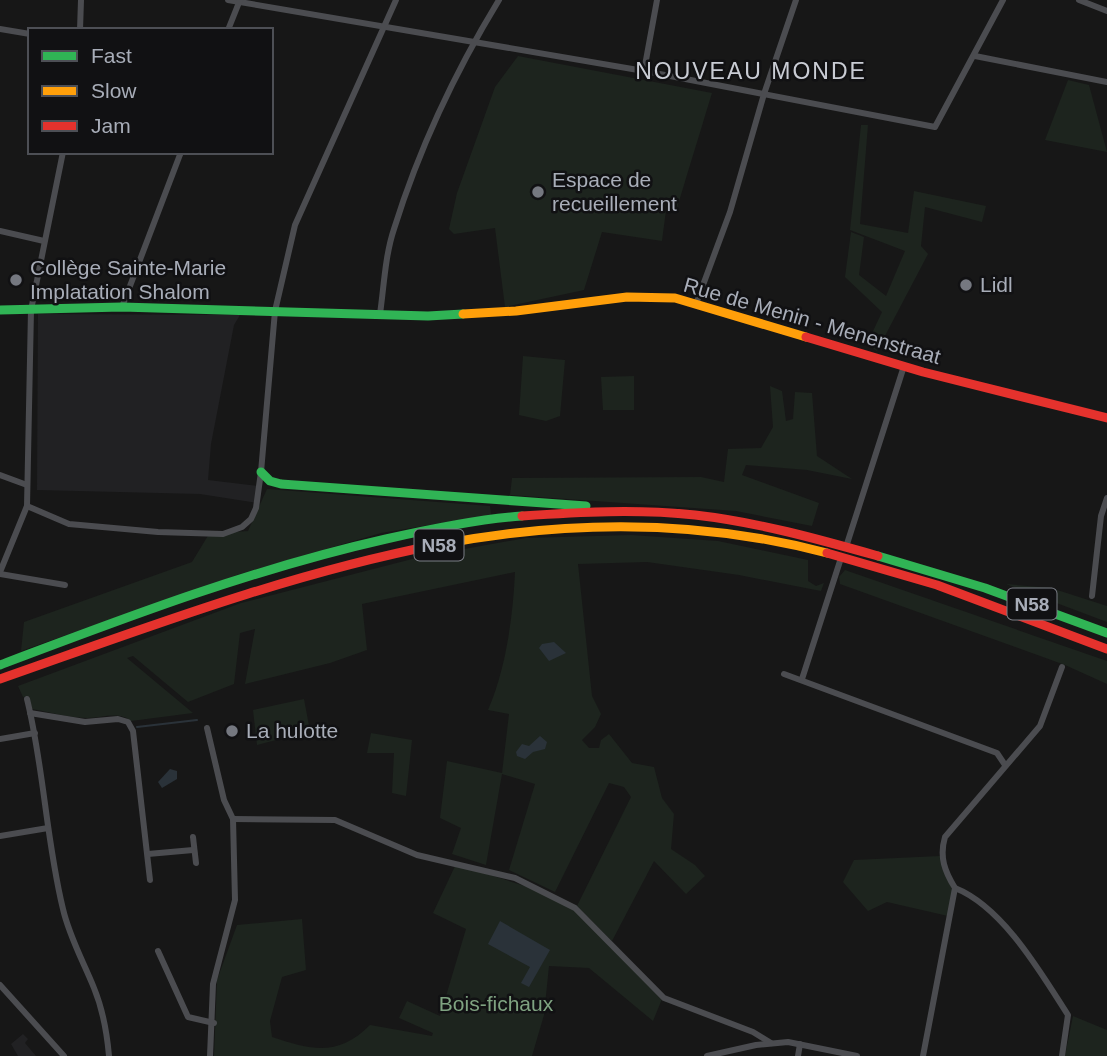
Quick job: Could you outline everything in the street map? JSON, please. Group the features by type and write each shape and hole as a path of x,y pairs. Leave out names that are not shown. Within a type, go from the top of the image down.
{"main road":[{"name":"Rue de Menin - Menenstraat","path":"0,310 122,307 428,316 516,311 644,296 675,298 904,366 1107,418"},
{"path":"261,472 270,481 281,484 641,512"},
{"name":"N58","path":"0,665 288,565 390,539 528,515 641,512 692,515 764,526 956,576 1107,633"},
{"name":"N58","path":"0,679 300,577 391,554 505,533 594,526 682,529 754,539 841,558 944,588 1107,649"},
{"path":"0,685 32,668"}],"street":[{"path":"80,28 81,0"},
{"path":"228,0 644,71 935,127 1003,0"},
{"path":"27,506 69,524 223,534 242,527 251,519 256,508 261,472 275,312 295,225 383,25 397,0"},
{"path":"380,314 393,231 439,111 499,0"},
{"path":"644,71 657,0"},
{"path":"696,304 730,212 764,94 796,0"},
{"path":"1079,0 1107,11"},
{"path":"229,28 239,1"},
{"path":"0,29 28,34"},
{"path":"975,56 1107,82"},
{"path":"63,154 31,310 27,506 0,573 65,585"},
{"path":"122,307 180,154"},
{"path":"0,231 44,241"},
{"path":"846,547 904,366"},
{"path":"0,474 27,485"},
{"path":"1092,596 1107,498"},
{"path":"0,548 8,552"},
{"path":"802,679 841,558"},
{"path":"1062,667 1040,726 945,838 942,850 944,867 955,888 975,899 1005,926 1068,1015 1062,1056"},
{"path":"784,674 997,753 1005,765"},
{"path":"27,699 35,733 54,874 64,914 96,992 106,1030 109,1056"},
{"path":"30,713 85,722 118,719 128,722 133,731 150,880"},
{"path":"207,728 224,800 233,819 235,900 213,984 214,1023 210,1056"},
{"path":"0,739 35,733"},
{"path":"233,819 335,820 417,855 515,877 575,908 664,998 753,1032 771,1043"},
{"path":"0,836 48,828"},
{"path":"193,837 196,863"},
{"path":"148,854 193,849"},
{"path":"923,1056 955,888"},
{"path":"158,951 188,1017 214,1023"},
{"path":"0,985 64,1056"},
{"path":"708,1056 771,1043 800,1044 857,1056"},
{"path":"798,1056 800,1044"}],"shaded area":[{"path":"38,314 240,315 234,325 211,444 208,480 259,486 257,503 200,494 37,490"},
{"path":"554,642 566,653 549,661 539,648 542,644"},
{"path":"540,736 547,742 545,749 533,752 525,759 517,756 516,752 522,744 529,746"},
{"path":"170,769 177,771 177,779 162,788 158,782"},
{"path":"500,921 550,950 529,987 521,983 530,967 488,944"},
{"path":"23,1034 28,1039 25,1043 36,1056 18,1056 11,1044"}],"green space":[{"path":"518,56 712,93 676,211 666,210 662,241 602,232 584,290 505,307 495,228 454,234 449,229 457,193 495,87"},
{"path":"1068,80 1089,85 1107,152 1045,140"},
{"path":"861,125 868,125 860,224 908,233 914,191 986,206 982,222 925,207 921,246 928,254 877,351 867,344 882,312 845,277 851,232 864,237 859,275 886,296 905,251 850,230"},
{"path":"523,356 565,360 560,416 546,421 519,415"},
{"path":"634,376 634,410 603,410 601,377"},
{"path":"770,386 782,391 786,421 793,419 795,392 812,393 817,456 852,479 807,470 746,465 742,475 819,503 812,526 736,511 510,495 512,478 701,477 724,482 728,449 761,448 773,427"},
{"path":"267,489 490,506 491,515 381,533 240,574 21,651 24,622 192,562 209,534 248,531"},
{"path":"631,535 718,541 808,560 808,581 816,586 824,583 821,591 739,575 647,562 578,564 592,696 601,714 595,727 582,740 589,748 599,748 601,740 609,734 632,763 654,767 662,798 674,814 671,849 695,865 705,876 686,894 654,861 612,941 577,906 631,797 624,787 609,783 555,892 509,870 535,784 502,774 486,865 452,854 461,828 440,818 447,761 502,773 509,714 488,710 500,677 508,642 515,572 362,604 367,650 330,663 245,684 255,629 240,633 234,684 188,702 133,656 127,658 193,713 131,721 121,716 67,716 32,709 29,696 23,697 18,686 241,603 420,557 526,538"},
{"path":"845,570 1107,661 1107,684 1065,665 840,584 839,577"},
{"path":"1006,584 1051,588 1107,606 1107,622"},
{"path":"304,699 310,731 257,745 253,710"},
{"path":"371,733 412,740 406,796 392,793 394,753 367,753"},
{"path":"940,856 953,892 948,916 887,902 868,911 843,882 854,860"},
{"name":"Bois-fichaux","path":"456,864 531,888 574,910 662,999 653,1021 589,968 549,966 544,1015 532,1056 214,1056 217,980 237,925 302,919 306,970 282,977 270,1021 272,1037 313,1048 325,1048 348,1042 370,1025 432,1036 433,1033 399,1018 407,1001 440,1016 466,929 433,913"},
{"path":"1073,1016 1107,1030 1107,1056 1065,1056"}],"waterway":[{"path":"137,727 197,720"}],"traffic: fast":[{"path":"0,310 122,307 428,316 463,314"},
{"path":"261,472 270,481 281,484 586,506"},
{"path":"0,665 239,579 336,551 471,522 522,516"},
{"path":"878,556 985,588 1107,633"}],"traffic: slow":[{"path":"463,314 516,311 627,297 675,298 806,337"},
{"path":"436,545 534,531 632,527 730,534 827,553"}],"traffic: jam":[{"path":"806,337 923,372 1107,418"},
{"path":"522,516 587,512 695,515 810,537 878,556"},
{"path":"0,679 270,587 380,557 436,545"},
{"path":"827,553 937,585 1107,649"}],"place":[{"name":"Espace de recueillement","path":"538,192"},
{"name":"Collège Sainte-Marie Implatation Shalom","path":"16,280"},
{"name":"Lidl","path":"966,285"},
{"name":"La hulotte","path":"232,731"}],"district":[{"name":"NOUVEAU MONDE","path":"751,71"}]}
